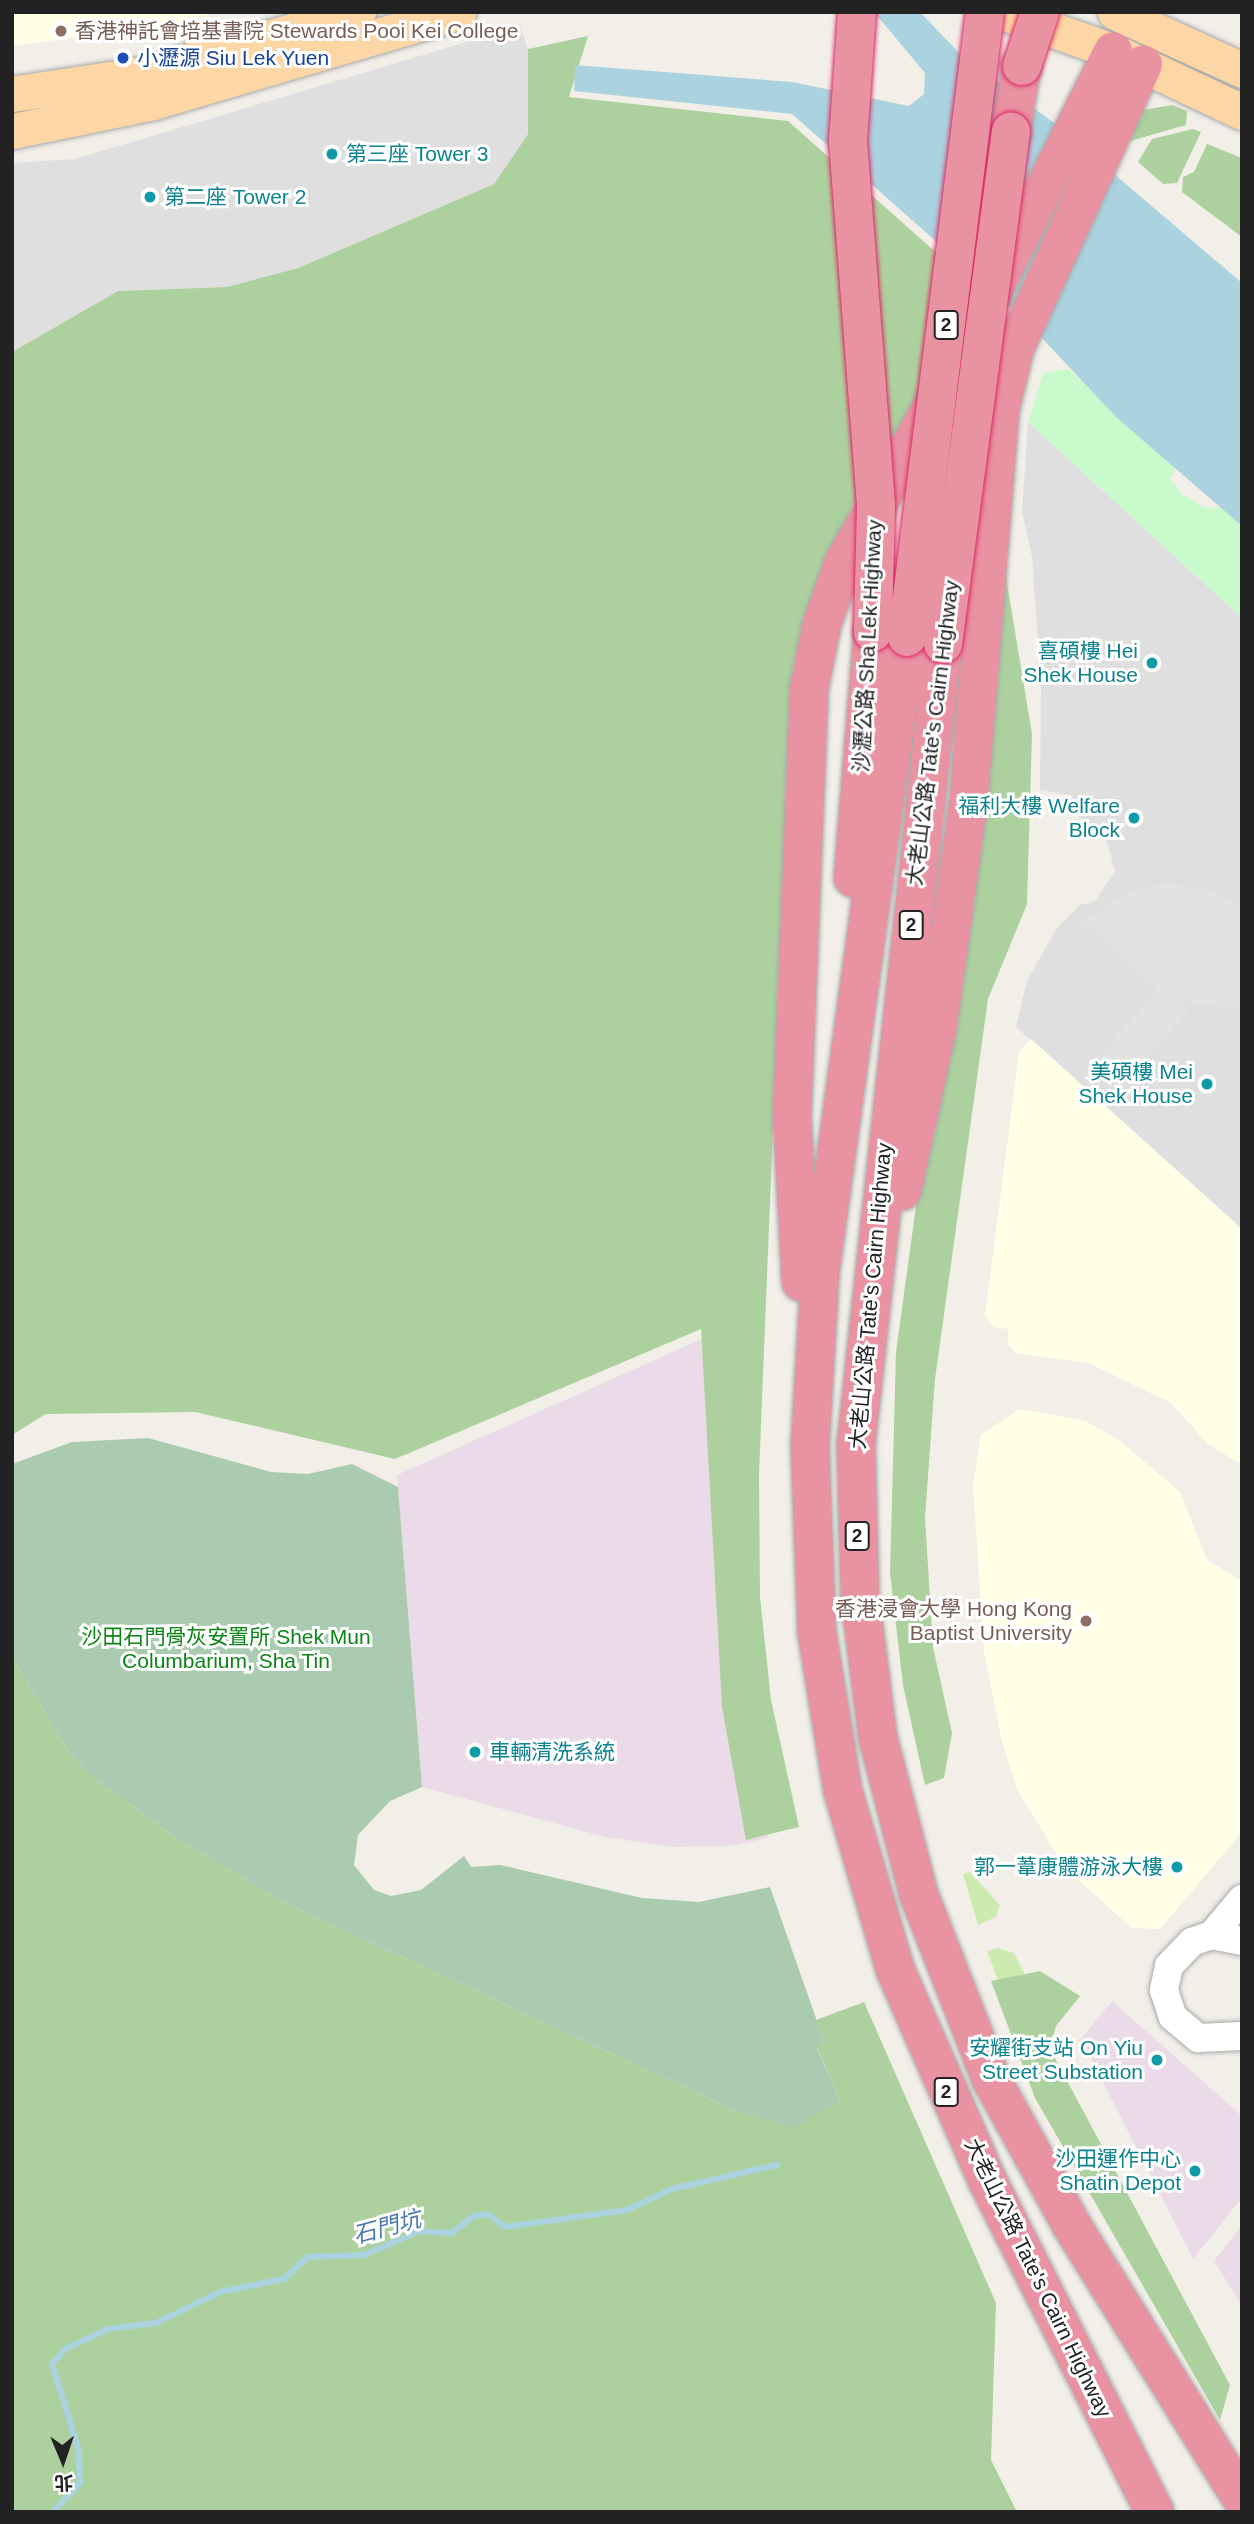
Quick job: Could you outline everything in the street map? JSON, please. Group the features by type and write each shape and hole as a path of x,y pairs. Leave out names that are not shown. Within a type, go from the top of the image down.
{"highway":[{"name":"沙瀝公路 Sha Lek Highway","path":"857,12 848,141 876,505 907,638"},
{"name":"大老山公路 Tate's Cairn Highway","path":"985,12 907,638 843,1071 812,1381 817,1633 863,1870 944,2087 1155,2512"},
{"name":"大老山公路 Tate's Cairn Highway","path":"1022,12 1021,66 907,638 867,1334 856,1445 862,1610 878,1738 919,1895 970,2030 1017,2130 1242,2499"},
{"path":"1021,66 1040,12"},
{"path":"867,1334 946,970 974,753 993,458 1015,348 1100,114 1138,29"},
{"path":"812,1381 792,1118 809,689 822,624 844,562 982,312 1100,114"}],"main road":[{"path":"12,94 143,74 358,12"},
{"path":"12,131 132,107 458,12"},
{"path":"1002,12 1138,29 1242,70"},
{"path":"1138,29 1242,112"}],"street":[{"path":"1242,1899 1212,1936 1175,1956 1164,1990 1184,2030 1214,2042 1242,2063"},
{"path":"1212,1936 1242,1941"},
{"path":"1214,2042 1242,2036"}],"shaded area":[{"name":"香港神託會培基書院 Stewards Pooi Kei College","path":"12,12 215,12 188,22 12,46"},
{"path":"520,26 528,49 528,134 494,184 298,268 227,287 118,291 12,352 12,163 75,159"},
{"path":"1028,422 1242,618 1242,1229 1016,1027 1027,981 1056,929 1080,905 1095,901 1115,871 1107,842 1072,811 1071,795 1040,790 1041,683 1032,557 1022,511"},
{"path":"1163,884 1205,888 1242,905 1242,1009 1180,1001 1188,1011 1124,1083 1094,1062 1158,990 1082,921 1137,889"},
{"path":"1031,1039 1242,1229 1242,1465 1208,1444 1171,1403 1089,1363 1015,1353 1008,1344 1008,1329 994,1327 985,1316 1019,1052"},
{"path":"713,1334 768,1838 731,1846 673,1847 605,1837 422,1787 397,1475"},
{"path":"1019,1409 1086,1421 1121,1442 1180,1492 1207,1560 1242,1581 1242,1832 1160,1929 1132,1928 1065,1868 1017,1789 1001,1738 984,1651 973,1485 981,1435"},
{"path":"1112,2001 1242,2116 1242,2198 1193,2259 1081,2039"},
{"path":"1242,2225 1242,2306 1214,2261"}],"green space":[{"path":"588,36 569,97 788,121 975,287 925,390 854,502 810,605 791,682 759,1474 760,1597 771,1700 799,1827 746,1840 722,1707 701,1329 395,1459 195,1412 46,1414 12,1435 12,352 118,291 227,287 298,268 494,184 528,134 528,49"},
{"path":"1172,105 1187,111 1186,125 1127,142 1143,110"},
{"path":"1193,129 1201,132 1177,183 1163,184 1138,162 1152,139"},
{"path":"1207,144 1242,158 1242,237 1182,192 1183,177 1194,172"},
{"path":"1068,369 1176,467 1170,479 1183,495 1205,508 1221,507 1242,526 1242,618 1028,422 1043,373"},
{"path":"1004,565 1032,734 1027,904 988,999 935,1379 925,1518 933,1647 952,1733 944,1778 925,1785 903,1685 890,1573 896,1352"},
{"name":"沙田石門骨灰安置所 Shek Mun Columbarium, Sha Tin","path":"148,1438 271,1472 308,1474 352,1464 398,1487 422,1787 390,1801 358,1835 354,1865 374,1890 391,1896 421,1890 464,1856 471,1867 500,1865 642,1898 699,1902 770,1887 824,2041 817,2048 840,2100 795,2127 736,2111 287,1904 178,1839 92,1777 68,1751 12,1657 12,1464 72,1442"},
{"path":"12,1657 68,1751 92,1777 178,1839 287,1904 736,2111 840,2100 817,2047 824,2041 816,2020 864,2002 996,2303 991,2460 1017,2512 12,2512"},
{"path":"970,1872 1000,1905 996,1917 978,1925 963,1874"},
{"path":"998,1948 1014,1953 1031,1987 1004,1996 987,1951"},
{"path":"1040,1971 1080,1996 1056,2026 1050,2049 1230,2385 1220,2420 1035,2098 991,1981"}],"water":[{"path":"874,12 920,12 963,57 1053,122 1242,283 1242,526 1117,418 1025,320 792,114 574,91 575,65 792,82 909,106 924,94 925,73"}],"waterway":[{"name":"石門坑","path":"53,2512 80,2483 79,2451 52,2364 65,2349 108,2329 156,2323 220,2292 284,2279 308,2257 364,2255 420,2231 452,2233 474,2216 488,2214 505,2227 627,2210 672,2189 777,2165"}],"place":[{"name":"香港神託會培基書院 Stewards Pooi Kei College","path":"61,31"},
{"name":"小瀝源 Siu Lek Yuen","path":"123,58"},
{"name":"第三座 Tower 3","path":"332,154"},
{"name":"第二座 Tower 2","path":"150,197"},
{"name":"喜碩樓 Hei Shek House","path":"1152,663"},
{"name":"福利大樓 Welfare Block","path":"1134,818"},
{"name":"美碩樓 Mei Shek House","path":"1207,1084"},
{"name":"香港浸會大學 Hong Kong Baptist University","path":"1086,1621"},
{"name":"車輛清洗系統","path":"475,1752"},
{"name":"郭一葦康體游泳大樓","path":"1177,1867"},
{"name":"安耀街支站 On Yiu Street Substation","path":"1157,2060"},
{"name":"沙田運作中心 Shatin Depot","path":"1195,2171"}]}
